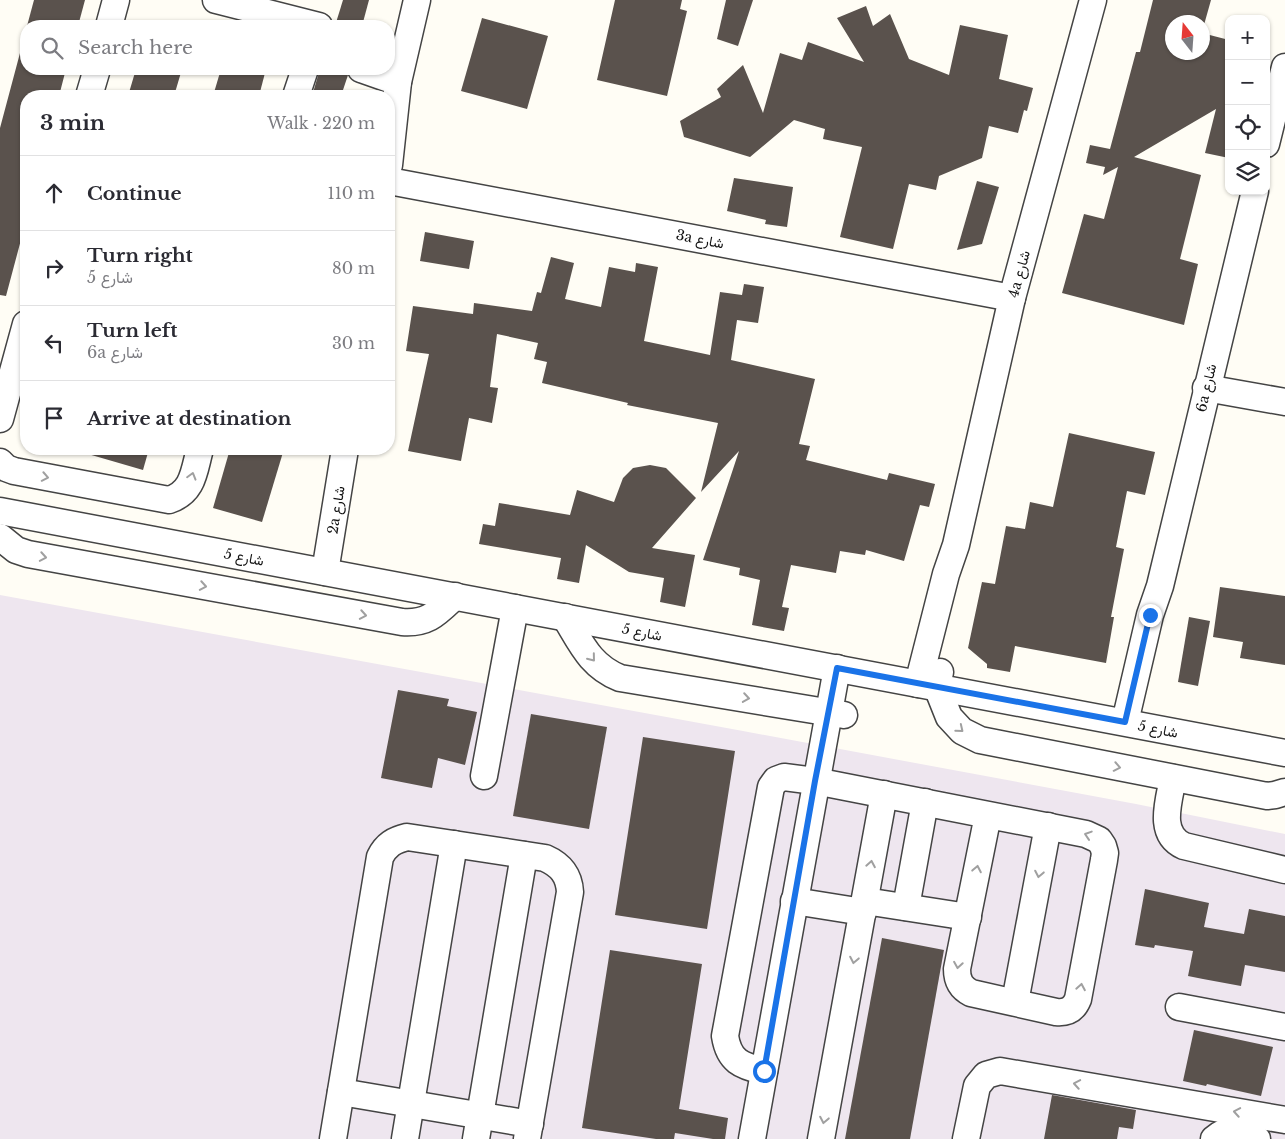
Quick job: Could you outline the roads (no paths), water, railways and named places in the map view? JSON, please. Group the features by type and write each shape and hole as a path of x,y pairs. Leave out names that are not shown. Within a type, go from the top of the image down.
{"street":[{"path":"111,20 116,0"},
{"path":"216,0 295,20"},
{"path":"395,110 398,82 397,46 418,0"},
{"name":"4a شارع","path":"928,685 946,574 956,545 1012,298 1092,2"},
{"path":"1270,128 1285,67"},
{"path":"91,90 95,75"},
{"path":"298,90 303,75"},
{"path":"378,75 398,82"},
{"name":"3a شارع","path":"395,181 1012,298"},
{"name":"6a شارع","path":"1134,724 1150,615 1160,586 1208,379 1254,195"},
{"path":"0,419 20,346"},
{"path":"1208,379 1285,388"},
{"path":"1208,379 1285,402"},
{"path":"0,462 6,468 14,471 169,500 184,493 189,486 198,455"},
{"name":"2a شارع","path":"317,570 335,455"},
{"name":"2a شارع","path":"317,570 344,455"},
{"name":"شارع 5","path":"0,511 1285,752"},
{"path":"0,537 16,550 28,554 402,622 426,620 455,596"},
{"path":"484,776 515,608"},
{"path":"565,617 591,658 599,667 620,678 836,713"},
{"path":"752,1139 794,901 823,782 844,670"},
{"path":"928,685 949,717 962,731 980,740 1267,796 1285,792"},
{"path":"764,1071 749,1068 731,1056 725,1036 771,787 776,780 784,777 823,782 988,814 1093,836 1099,840 1105,853 1076,1004 1067,1011 1056,1012 972,993 962,987 958,981 957,969 988,814"},
{"path":"1173,778 1167,813 1167,825 1169,832 1177,843 1285,870"},
{"path":"821,1139 884,794"},
{"path":"906,907 925,802"},
{"path":"1015,1002 1048,826"},
{"path":"333,1139 379,865 383,850 397,839 407,837 545,858 561,867 570,883 570,892 529,1132 478,1127 411,1104 341,1092"},
{"path":"405,1139 454,844"},
{"path":"478,1127 524,855"},
{"path":"794,901 906,907 968,917"},
{"path":"1179,1007 1285,1027"},
{"path":"966,1139 977,1086 986,1074 1000,1071 1285,1120"},
{"path":"1214,1139 1226,1132 1236,1130 1245,1132 1256,1139"}]}
